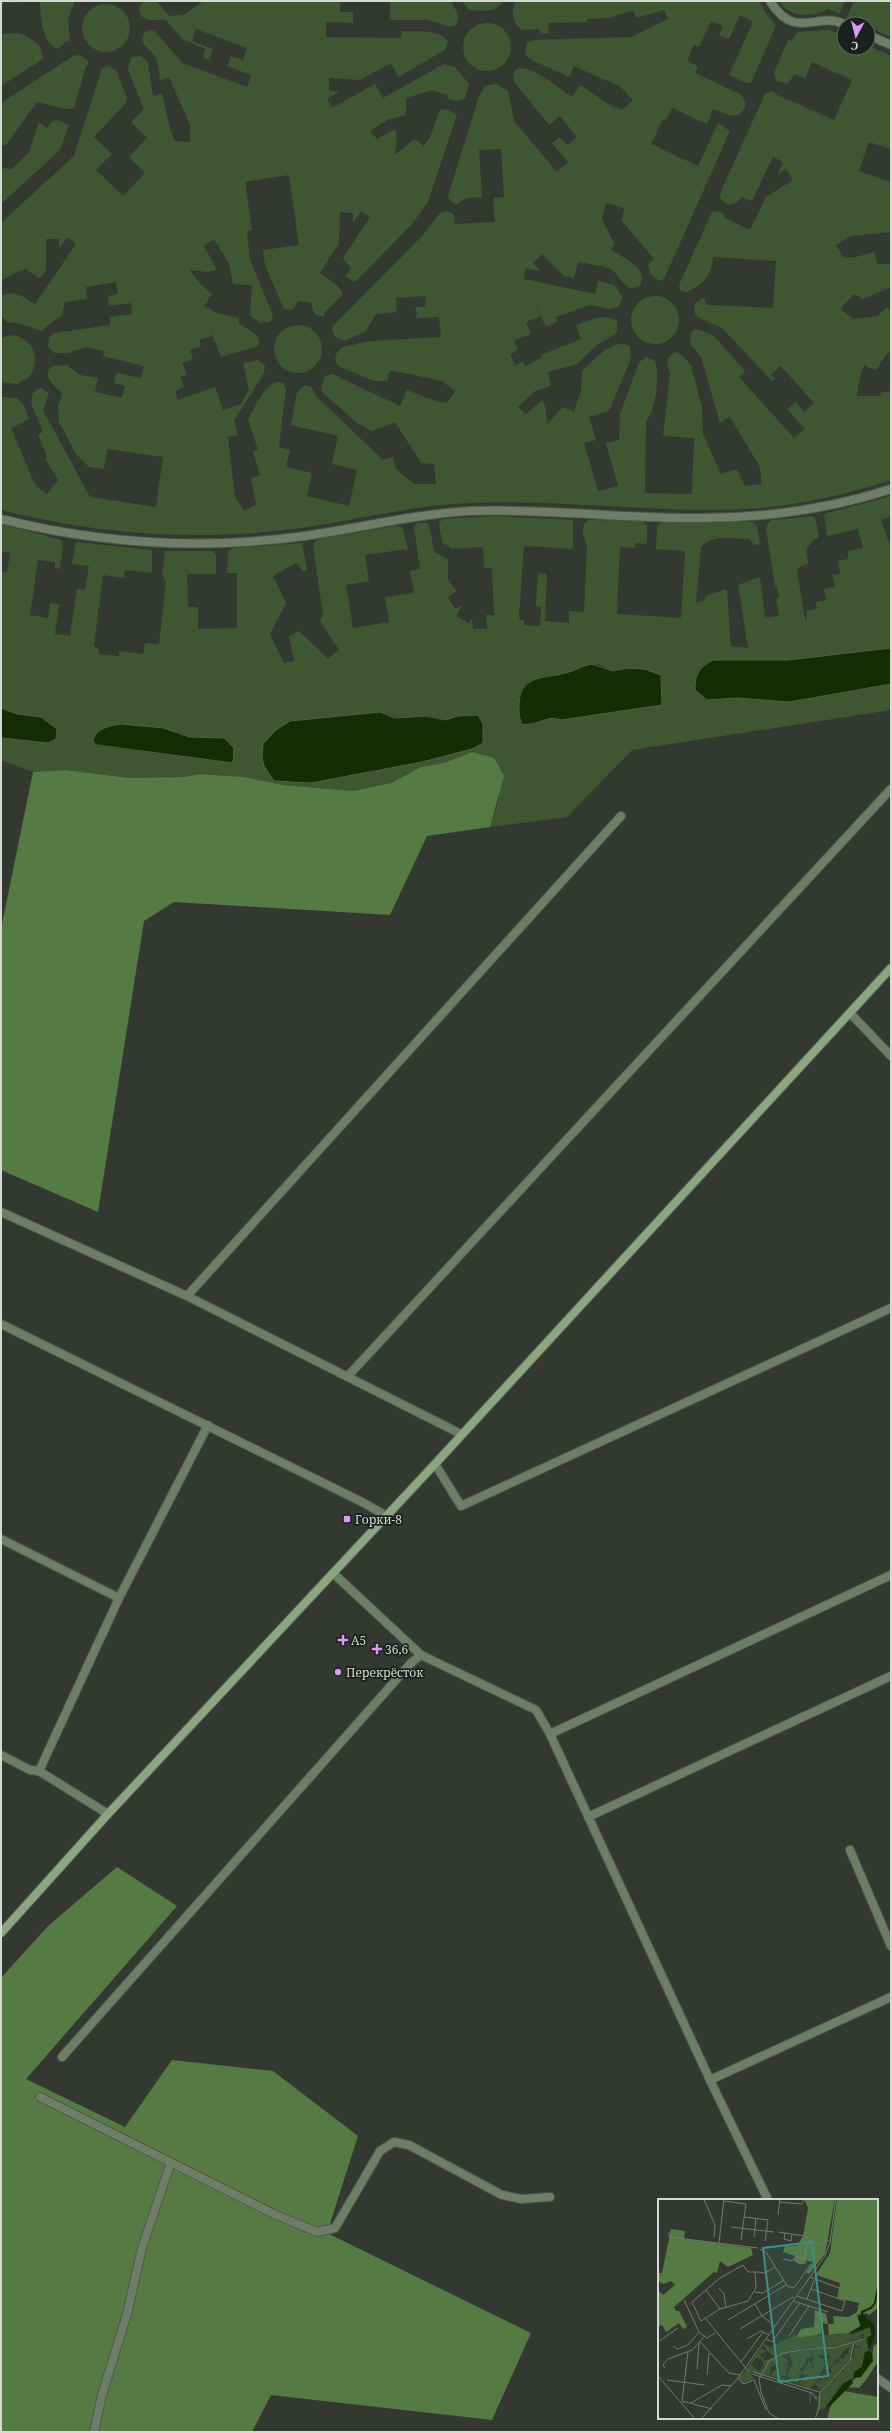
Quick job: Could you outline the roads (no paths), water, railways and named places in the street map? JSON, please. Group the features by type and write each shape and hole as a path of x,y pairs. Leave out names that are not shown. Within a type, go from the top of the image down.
{"street":[{"path":"770,1 778,13 796,23 809,24 830,20 836,22"},
{"path":"876,38 891,45"},
{"path":"1,519 45,530 84,536 130,542 197,545 273,540 469,511 697,518 761,516 840,504 891,489"},
{"path":"348,1376 891,789"},
{"path":"187,1296 621,816"},
{"path":"1,1933 108,1814 333,1573 385,1515 435,1464 891,968"},
{"path":"850,1013 891,1056"},
{"path":"1,1212 187,1296 461,1434"},
{"path":"435,1464 461,1506 891,1308"},
{"path":"1,1324 208,1425 385,1515"},
{"path":"39,1771 119,1598 208,1425"},
{"path":"1,1539 119,1598"},
{"path":"333,1573 421,1655 536,1710 550,1734 710,2080 768,2199"},
{"path":"550,1734 891,1575"},
{"path":"62,2056 411,1663 421,1655"},
{"path":"588,1817 891,1676"},
{"path":"1,1755 30,1770 39,1771 108,1814"},
{"path":"850,1850 891,1946"},
{"path":"710,2080 891,1997"},
{"path":"40,2097 274,2214 317,2232 335,2228 380,2151 394,2142 409,2145 502,2195 521,2199 550,2197"},
{"path":"94,2432 102,2395 127,2314 142,2248 171,2162"},
{"path":"878,2379 891,2388"}],"place":[{"name":"Горки-8","path":"347,1519"},
{"name":"А5","path":"343,1640"},
{"name":"36,6","path":"377,1649"},
{"name":"Перекрёсток","path":"338,1672"}]}
